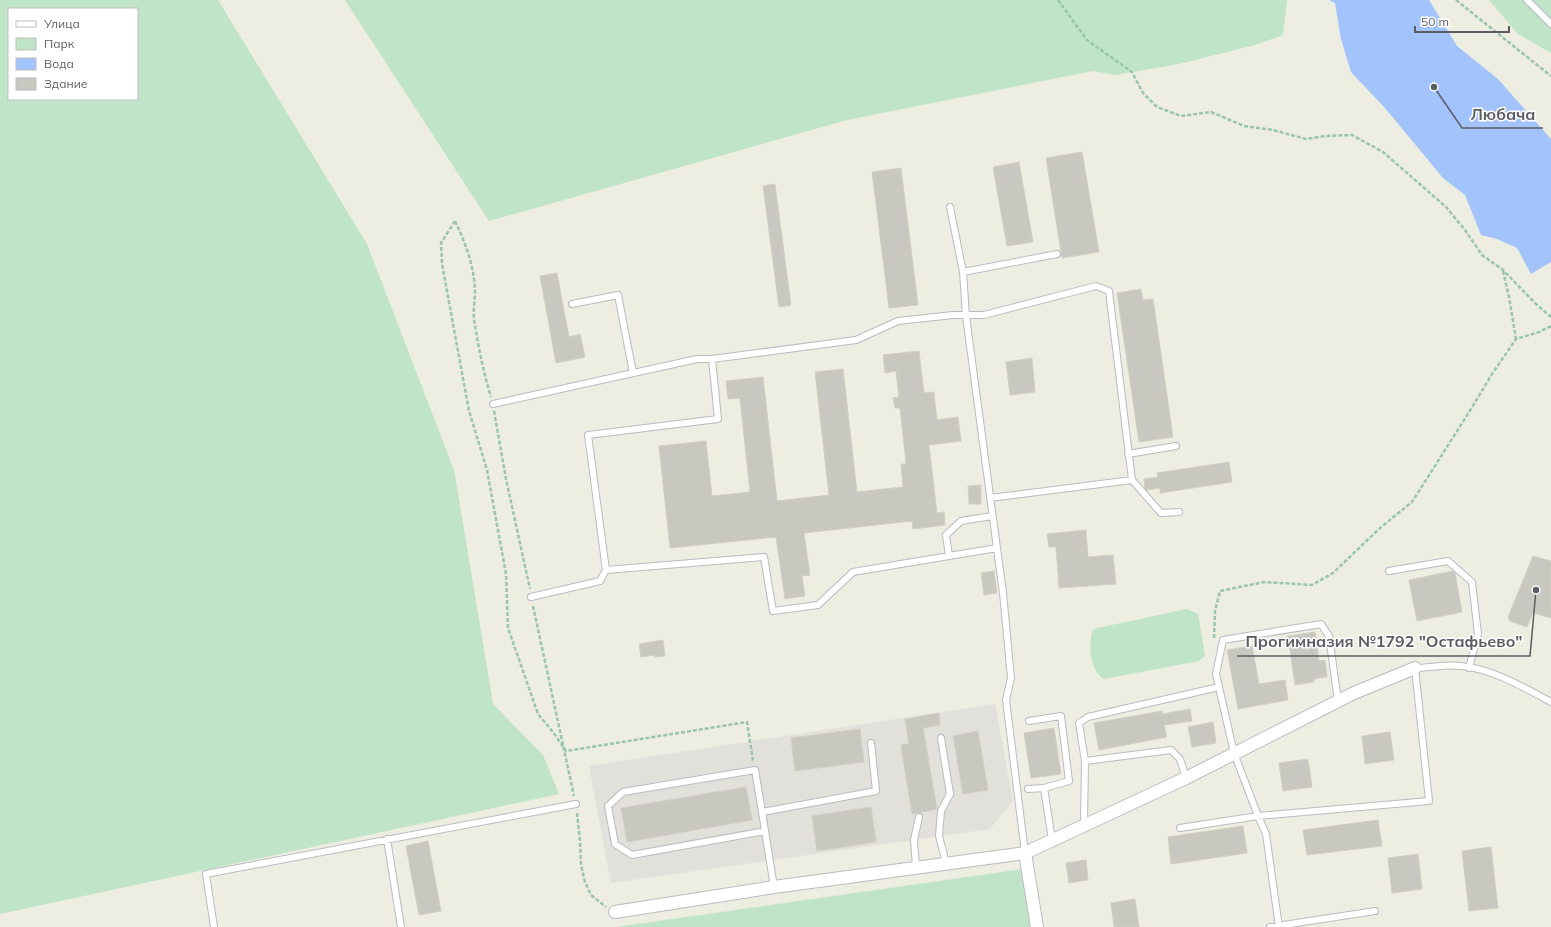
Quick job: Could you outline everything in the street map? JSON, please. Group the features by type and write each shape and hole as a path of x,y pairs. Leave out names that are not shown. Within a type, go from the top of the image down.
{"street":[{"path":"615,912 774,887 1025,853 1084,824 1186,778 1354,693 1415,668"},
{"path":"1025,853 1037,927"}],"lane":[{"path":"1527,0 1551,24"},
{"path":"950,207 963,272 966,316 1003,593 1011,678 1006,700 1025,853"},
{"path":"963,272 1056,254"},
{"path":"493,404 697,359 712,359 856,340 898,321 953,315 984,315 1096,286 1109,291 1132,480 1161,513 1179,512"},
{"path":"572,304 618,295 633,374"},
{"path":"531,596 600,581 606,570 588,435 718,418 712,359"},
{"path":"1128,454 1176,446"},
{"path":"990,498 1132,480"},
{"path":"949,556 946,536 961,521 992,516"},
{"path":"606,570 764,557 773,611 818,605 853,572 997,548"},
{"path":"1389,571 1448,561 1472,582 1478,634 1469,668"},
{"path":"1279,926 1266,834 1234,753 1216,674 1223,640 1321,624 1329,636 1338,701"},
{"path":"1180,828 1258,816 1429,801 1415,668 1460,666 1469,668 1511,681 1551,702"},
{"path":"1084,824 1085,761 1079,723 1088,717 1219,687"},
{"path":"1028,789 1044,788 1069,781 1061,716 1029,721"},
{"path":"941,738 950,794 941,811 939,836 946,863"},
{"path":"762,812 876,792 870,743"},
{"path":"1085,761 1171,750 1180,759 1186,778"},
{"path":"766,831 632,855 615,844 608,806 623,792 755,770 766,831 774,887"},
{"path":"1044,788 1052,840"},
{"path":"214,927 206,874 576,804"},
{"path":"916,867 914,840 919,817"},
{"path":"387,839 401,927"},
{"path":"1270,927 1375,911"}],"path":[{"path":"1058,0 1088,40 1132,72 1144,93 1157,107 1181,116 1211,112 1244,126 1273,130 1306,139 1325,136 1352,135 1383,152 1446,207 1465,230 1482,255 1503,270 1536,304 1551,317"},
{"path":"1456,0 1551,76"},
{"path":"566,751 538,714 508,628 506,574 487,470 469,411 442,264 441,243 455,221 463,237 472,263 475,292 474,317 479,351 493,404 506,480 566,751 576,804 581,865 584,882 591,895 615,912"},
{"path":"1503,270 1516,339"},
{"path":"1214,643 1215,611 1220,591 1264,582 1312,586 1333,573 1380,528 1412,502 1492,374 1516,339 1539,332 1551,326"},
{"path":"566,751 747,722 755,770"}],"shaded area":[{"path":"995,704 1013,801 990,829 611,883 589,766"}],"green space":[{"path":"0,0 218,0 367,244 454,470 493,704 543,755 559,794 0,914"},
{"path":"345,0 1287,0 1283,35 1255,45 1179,64 1115,75 1093,71 847,120 489,221"},
{"path":"1489,0 1551,0 1551,53 1518,34"},
{"path":"1187,609 1198,614 1205,656 1199,661 1104,679 1095,670 1090,649 1093,629"},
{"path":"1023,869 1030,927 616,927"}],"water":[{"path":"1329,0 1429,0 1457,46 1498,79 1551,139 1551,262 1531,274 1517,248 1497,239 1481,235 1465,195 1443,178 1385,108 1351,72 1341,39 1335,3"}],"building":[{"path":"1082,152 1099,252 1062,258 1046,158"},
{"path":"1019,162 1033,242 1007,246 993,167"},
{"path":"901,168 918,305 889,308 872,172"},
{"path":"775,184 791,305 779,307 763,186"},
{"path":"557,273 569,337 580,334 585,357 556,363 540,276"},
{"path":"1141,289 1143,300 1153,299 1173,437 1139,442 1117,293"},
{"path":"919,351 924,393 934,392 937,420 958,417 961,441 929,445 937,513 944,512 945,525 913,529 912,521 804,533 810,575 802,576 805,596 785,599 776,537 670,548 659,446 706,441 712,496 750,492 740,398 728,399 726,381 763,377 777,501 829,495 815,372 843,369 857,492 903,487 901,464 906,464 900,408 895,408 893,398 899,397 896,371 885,373 883,355"},
{"path":"1032,358 1035,392 1010,395 1006,362"},
{"path":"1229,462 1232,482 1160,493 1160,488 1145,489 1144,479 1158,477 1157,473"},
{"path":"981,485 981,504 969,504 968,486"},
{"path":"1086,530 1088,557 1113,555 1116,584 1059,588 1056,547 1049,547 1047,534"},
{"path":"1533,556 1551,561 1551,618 1533,613 1527,627 1510,621 1508,617"},
{"path":"994,571 997,593 984,595 981,573"},
{"path":"1453,571 1455,573 1462,612 1417,621 1409,580"},
{"path":"1315,632 1319,661 1325,660 1327,677 1314,679 1314,682 1295,685 1288,636"},
{"path":"663,640 665,656 654,657 654,655 641,657 639,644"},
{"path":"1252,646 1259,684 1285,680 1288,700 1238,709 1227,650"},
{"path":"1190,709 1192,721 1164,725 1167,737 1099,750 1094,723 1162,711 1162,714"},
{"path":"939,713 940,725 923,728 937,809 912,814 901,745 909,744 905,719"},
{"path":"1213,722 1216,743 1192,747 1188,727"},
{"path":"1054,728 1061,774 1031,778 1024,733"},
{"path":"860,729 864,762 795,771 791,738"},
{"path":"978,731 988,790 963,794 953,736"},
{"path":"1390,732 1394,760 1365,764 1362,736"},
{"path":"1308,759 1312,787 1283,791 1279,763"},
{"path":"746,787 752,820 627,842 621,808"},
{"path":"871,807 876,842 817,851 812,816"},
{"path":"1378,820 1382,846 1307,855 1303,830"},
{"path":"1243,826 1247,853 1171,864 1168,837"},
{"path":"428,841 441,911 419,915 406,846"},
{"path":"1491,847 1498,908 1469,911 1462,851"},
{"path":"1418,854 1422,889 1392,893 1388,858"},
{"path":"1086,860 1088,880 1069,883 1066,863"},
{"path":"1135,899 1139,927 1114,927 1111,903"}],"place":[{"name":"Любача","path":"1434,87"},
{"name":"Прогимназия №1792 \"Остафьево\"","path":"1536,590"}]}
